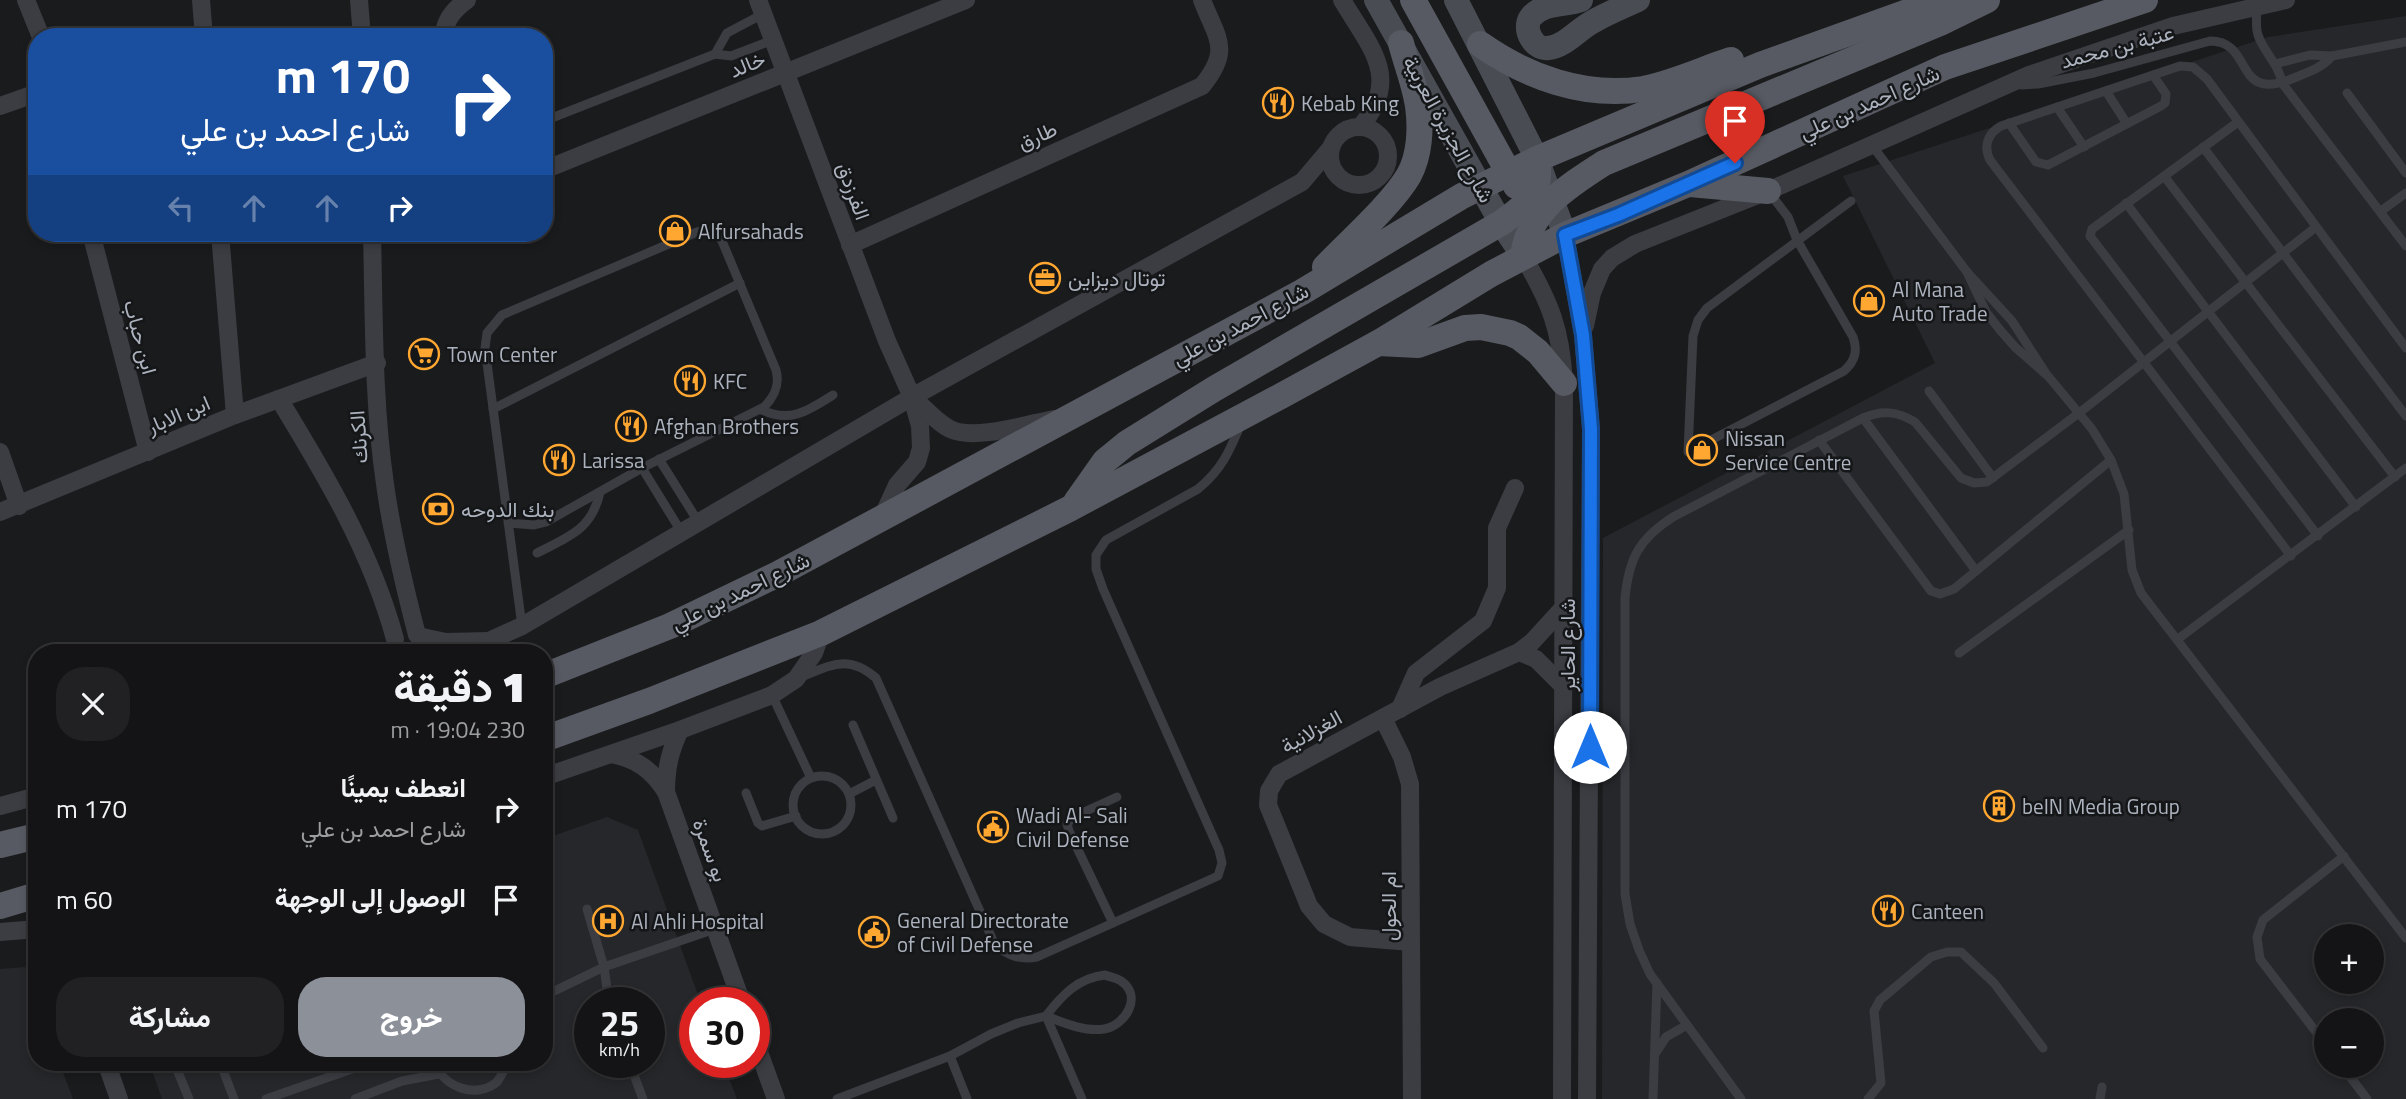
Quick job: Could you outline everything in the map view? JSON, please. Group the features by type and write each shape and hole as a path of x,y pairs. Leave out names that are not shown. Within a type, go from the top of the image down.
{"main road":[{"name":"شارع الجزيرة العربية","path":"1376,0 1501,223 1523,256"},
{"path":"1413,0 1509,173 1538,208"},
{"path":"1456,0 1537,159 1538,208 1545,226 1565,235"},
{"path":"1581,0 1537,3 1529,22 1531,38 1543,48 1561,45 1593,21 1626,3"},
{"path":"1480,44 1507,62 1536,76 1565,85 1614,92 1646,88 1854,14 1937,0"},
{"name":"شارع احمد بن علي","path":"553,672 670,626 881,520 1068,416 1302,292 1480,186 1585,136 1760,65 1947,0"},
{"path":"1071,508 1105,461 1127,443 1214,389 1501,223 1538,208 1604,163 1940,23 1987,0"},
{"name":"شارع احمد بن علي","path":"553,735 821,633 1071,508 1245,415 1378,343 1523,256 1565,235 1688,184 1945,67 2145,0"},
{"path":"1302,292 1395,194 1409,174 1419,138 1418,106 1401,43"},
{"path":"1688,184 1768,191"},
{"path":"1523,256 1538,208"},
{"path":"1378,343 1418,345 1465,328 1481,327 1510,333 1538,352 1564,383"},
{"path":"0,845 28,838"},
{"path":"0,906 28,898"}],"street":[{"path":"26,0 37,28"},
{"path":"200,28 201,0"},
{"path":"359,0 361,28"},
{"path":"444,28 456,7 467,0"},
{"name":"خالد","path":"553,166 966,0"},
{"name":"طارق","path":"850,245 1202,86 1216,69 1221,47 1202,0"},
{"name":"شارع الجزيرة العربية","path":"1342,0 1380,67 1382,83 1379,99 1360,127"},
{"name":"شارع احمد بن علي","path":"1583,335 1592,293 1602,269 1612,258 1635,244 1768,191 2004,86 2137,37 2257,5 2286,0"},
{"name":"الفرزدق","path":"761,7 887,341 912,397 921,437 920,456 897,485 881,520"},
{"path":"0,106 28,96"},
{"path":"485,644 522,626 912,397 1302,182 1340,133 1349,128 1360,127 1375,131 1386,145 1389,154 1385,171 1371,183 1354,186 1338,177 1332,169 1330,149"},
{"path":"1302,182 1338,177"},
{"name":"شارع الحاير","path":"1565,235 1583,335 1591,476 1587,1099"},
{"name":"ابن حباب","path":"93,242 148,452"},
{"path":"221,242 235,415"},
{"name":"الكرنك","path":"377,242 377,363 386,493 397,557 424,642"},
{"name":"شارع الحاير","path":"1523,256 1552,311 1563,357 1562,1099"},
{"name":"ابن الابار","path":"0,512 235,415 377,363"},
{"name":"الفرزدق","path":"912,397 943,425 959,432 982,432 1068,416"},
{"name":"الكرنك","path":"279,399 328,480 356,534 381,592 391,644"},
{"path":"0,452 19,506"},
{"path":"1400,709 1416,673 1483,621 1497,588 1497,528 1515,488"},
{"name":"الغزلانية","path":"1411,942 1350,937 1324,924 1310,906 1268,805 1269,791 1279,775 1400,709 1496,660 1519,652 1532,642 1564,607"},
{"path":"553,774 772,695 796,679 814,653 821,633"},
{"path":"393,644 405,634 424,642 489,641"},
{"path":"1519,652 1536,659 1564,687"},
{"name":"ام الحول","path":"1383,718 1402,757 1410,784 1412,1099"},
{"name":"بو سمرة","path":"666,792 666,770 671,749 680,730"},
{"name":"بو سمرة","path":"611,754 628,757 644,765 657,777 666,792 736,987"},
{"path":"0,806 28,798"},
{"path":"0,932 28,932"},
{"path":"109,1071 119,1099"},
{"path":"768,1078 776,1099"}],"lane":[{"path":"2257,5 2257,31 2282,83 2406,246"},
{"path":"715,54 727,33 761,7"},
{"path":"553,117 715,54 731,56 773,40"},
{"name":"عتبة بن محمد","path":"2004,86 2066,79 2204,41 2224,43 2235,52 2253,79 2259,83 2266,86 2282,83"},
{"path":"2275,64 2310,55 2332,56 2406,42"},
{"path":"2282,83 2320,67 2332,56"},
{"path":"2291,556 1990,160 1986,147 1991,134 2009,123 2180,65 2199,70 2406,348"},
{"path":"2009,123 2033,159 2039,165 2048,165 2165,103 2166,94 2154,75"},
{"path":"2106,91 2127,124"},
{"path":"2347,93 2406,173"},
{"path":"2057,107 2084,147"},
{"path":"2238,122 2092,229 2090,236 2318,536"},
{"path":"1871,144 1967,272 2012,321 2048,376"},
{"path":"2203,147 2406,416"},
{"path":"2164,176 2395,477"},
{"path":"1768,191 1788,217 1797,240 1853,337 1856,344 1854,359 1844,371 1688,452 1693,336 1698,320 1707,308 1797,240 1851,201"},
{"path":"2381,211 2406,193"},
{"path":"2126,204 2356,507"},
{"path":"1741,1099 1657,983 1639,950 1630,924 1625,894 1625,598 1628,571 1639,548 1654,529 1673,517 1863,418 1884,412 1906,416 1915,422 1961,478 1981,484 1993,478 2079,413 2316,227"},
{"path":"508,523 534,525 546,522 659,459 760,409 771,400 776,392 778,377 719,236 710,230 703,230 502,315 491,326 485,340 493,410 508,523 522,626"},
{"path":"1967,272 1981,303 2000,330 2048,376 2103,444 2124,494 2132,570 2141,593 2406,938"},
{"path":"493,410 740,283"},
{"path":"1929,391 1993,478"},
{"path":"760,409 779,416 800,415 833,395"},
{"path":"796,679 829,666 847,663 862,666 876,678 995,945 1008,955 1024,959 1037,957 1218,876 1222,863 1219,850 1103,589 1096,569 1096,555 1105,540 1198,489 1210,479 1225,460 1245,415"},
{"path":"1863,418 1976,571"},
{"path":"1819,440 1931,591 1945,594 2111,460"},
{"path":"659,459 699,523"},
{"path":"642,468 682,533"},
{"path":"2178,639 2406,468"},
{"path":"537,553 584,526 597,505 600,492"},
{"path":"1959,653 2129,530"},
{"path":"772,695 811,778"},
{"path":"853,725 893,818"},
{"path":"811,778 833,778 842,784 849,794 849,816 833,832 811,832 796,816 793,805 796,794 811,778"},
{"path":"849,794 876,780"},
{"path":"746,793 758,823 762,826 796,816"},
{"path":"1114,923 1068,824 1073,817 1117,797"},
{"path":"2314,1029 2260,959 2257,937 2263,920 2344,856"},
{"path":"587,909 604,967 607,987"},
{"path":"553,992 604,967 715,929"},
{"path":"1868,1099 1881,1083 1874,1011 1880,1000 1931,957 1947,952 1961,952 1994,983 2043,1048"},
{"path":"837,1099 950,1056 1018,1023 1046,1016 1067,1025 1092,1029 1118,1025 1129,1014 1131,997 1122,981 1105,975 1093,976 1062,995 1046,1016"},
{"path":"1653,1099 1657,983"},
{"path":"1046,1016 1082,1099"},
{"path":"1653,1058 1667,1037 1687,1025"},
{"path":"950,1056 967,1099"},
{"path":"178,1071 189,1099"},
{"path":"223,1071 234,1099"},
{"path":"266,1099 346,1071"},
{"path":"438,1071 452,1088 466,1096 482,1098 504,1071"},
{"path":"355,1099 402,1081 439,1074"},
{"path":"635,1078 643,1099"},
{"path":"2351,1078 2367,1099"},
{"path":"2100,1099 2102,1087"}],"shaded area":[{"path":"2406,16 2406,1099 1602,1099 1603,538 1935,363 1843,176 2268,37"},
{"name":"Al Ahli Hospital","path":"607,817 638,830 695,987 679,987 679,1078 729,1078 737,1099 162,1099 152,1071 553,1071 553,836"},
{"path":"25,967 28,975 28,1071 62,1071 73,1099 0,1099 0,969"}],"place":[{"name":"Kebab King","path":"1278,103"},
{"name":"Alfursahads","path":"675,231"},
{"name":"توتال ديزاين","path":"1045,278"},
{"name":"Al Mana Auto Trade","path":"1869,301"},
{"name":"Town Center","path":"424,354"},
{"name":"KFC","path":"690,381"},
{"name":"Afghan Brothers","path":"631,426"},
{"name":"Nissan Service Centre","path":"1702,450"},
{"name":"Larissa","path":"559,460"},
{"name":"بنك الدوحه","path":"438,509"},
{"name":"beIN Media Group","path":"1999,806"},
{"name":"Wadi Al- Sali Civil Defense","path":"993,827"},
{"name":"Canteen","path":"1888,911"},
{"name":"Al Ahli Hospital","path":"608,921"},
{"name":"General Directorate of Civil Defense","path":"874,932"}],"route":[{"path":"1590,747 1591,429 1583,335 1565,235 1618,215 1735,163"}]}
